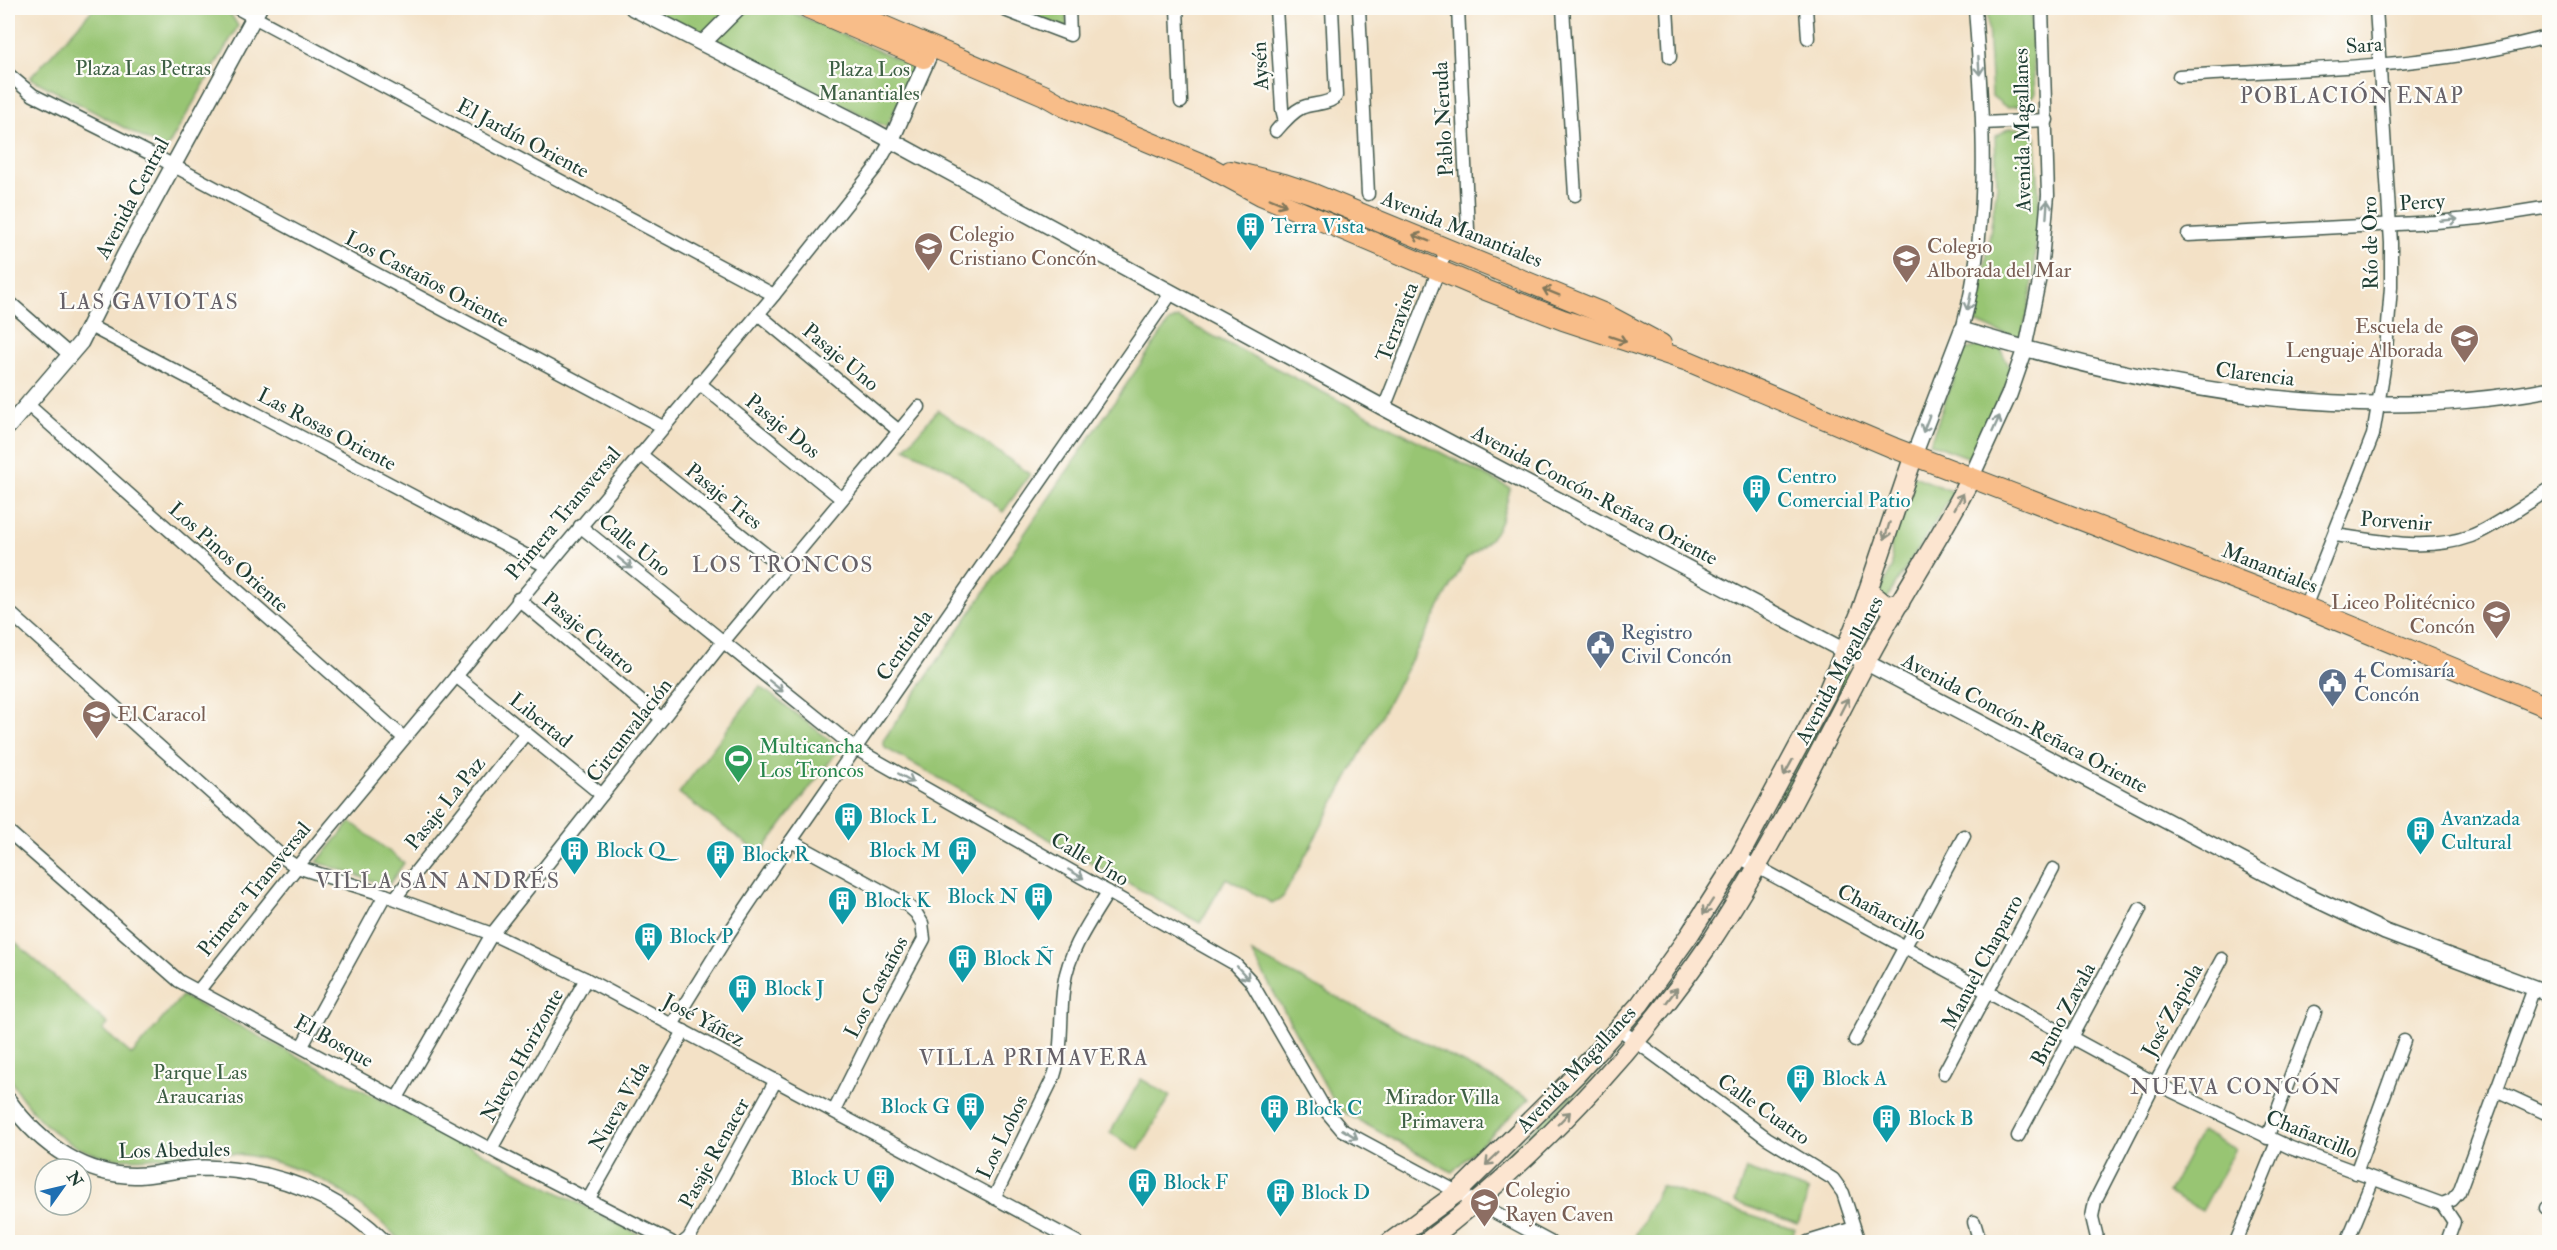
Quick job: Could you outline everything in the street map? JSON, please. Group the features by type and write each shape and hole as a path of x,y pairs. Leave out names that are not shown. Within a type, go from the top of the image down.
{"main road":[{"name":"Avenida Manantiales","path":"808,8 930,53"},
{"name":"Avenida Manantiales","path":"842,8 1026,101 1065,107 1207,166 1261,195 1438,271 1563,320 1688,361 1971,478"},
{"name":"Avenida Manantiales","path":"1207,166 1297,188 1605,314 1688,361"},
{"name":"Avenida Magallanes","path":"1390,1242 1457,1193 1577,1074 1619,1029 1672,961 1739,857 1811,725 1846,650 1869,591 1914,455"},
{"name":"Avenida Magallanes","path":"1426,1242 1477,1203 1557,1125 1636,1041 1709,943 1756,868 1818,757 1866,662 1971,478"},
{"name":"Manantiales","path":"1971,478 2305,607 2550,708"},
{"path":"1869,591 1886,605 1900,603"}],"street":[{"name":"El Jardín Oriente","path":"237,8 257,12 774,294"},
{"name":"Avenida Concón-Reñaca Oriente","path":"633,8 704,42 1384,408 2347,915 2457,961 2550,994"},
{"path":"704,42 738,8"},
{"path":"1007,8 1007,11 1070,35 1069,8"},
{"path":"1177,8 1181,102"},
{"name":"Aysén","path":"1276,8 1282,109 1285,121"},
{"path":"1276,131 1302,108 1333,100 1336,96 1332,8"},
{"path":"1359,8 1368,194"},
{"name":"Pablo Neruda","path":"1458,8 1468,230"},
{"path":"1563,8 1575,195"},
{"path":"1667,8 1670,57"},
{"path":"1806,8 1808,38"},
{"name":"Avenida Magallanes","path":"1914,455 1962,330 1974,277 1982,223 1983,123 1975,8"},
{"name":"Avenida Magallanes","path":"1971,478 2009,395 2025,349 2041,272 2048,195 2042,8"},
{"name":"Río de Oro","path":"2305,607 2373,435 2379,406 2389,319 2390,223 2376,8"},
{"name":"Avenida Central","path":"8,427 70,355 90,326 125,254 257,12"},
{"name":"Sara","path":"2179,76 2379,64 2457,56 2550,36"},
{"name":"Primera Transversal","path":"199,990 297,867 758,314 877,166 891,141 930,53"},
{"name":"Los Castaños Oriente","path":"8,74 33,95 173,166 663,427"},
{"path":"1983,123 2047,120"},
{"name":"Percy","path":"2188,235 2480,218 2550,207"},
{"name":"Terravista","path":"1384,408 1447,249"},
{"name":"Centinela","path":"678,1028 729,933 1172,292"},
{"path":"8,301 70,355"},
{"name":"Pasaje Uno","path":"758,314 899,431"},
{"name":"Las Rosas Oriente","path":"90,326 546,566"},
{"name":"Clarencia","path":"1962,330 2090,367 2191,388 2277,399 2379,406 2494,398 2550,389"},
{"name":"Pasaje Dos","path":"699,383 842,500"},
{"name":"Los Pinos Oriente","path":"27,404 405,738"},
{"name":"Circunvalación","path":"397,1098 492,934 723,642 919,407"},
{"name":"Pasaje Tres","path":"640,453 784,569"},
{"name":"Porvenir","path":"2335,535 2408,544 2455,541 2473,536 2550,489"},
{"name":"Calle Uno","path":"580,526 856,749 1227,959 1242,970 1336,1124 1350,1135 1550,1242"},
{"name":"Pasaje Cuatro","path":"519,599 662,719"},
{"path":"8,611 285,859 297,867"},
{"name":"Libertad","path":"456,676 602,795"},
{"name":"Pasaje La Paz","path":"302,1046 390,896 526,733"},
{"name":"El Bosque","path":"8,831 179,981 491,1149 671,1242"},
{"path":"1855,1040 1964,836"},
{"name":"Los Castaños","path":"791,841 906,904 916,913 924,932 919,951 875,1029 834,1112"},
{"name":"Chañarcillo","path":"1739,857 2155,1083 2272,1140 2442,1204"},
{"name":"José Yáñez","path":"297,867 390,896 492,934 586,979 1077,1242"},
{"name":"Manuel Chaparro","path":"1944,1073 1989,993 2053,869"},
{"name":"Los Lobos","path":"994,1198 1054,1076 1059,1061 1067,969 1074,950 1108,892"},
{"name":"Bruno Zavala","path":"2018,1136 2140,909"},
{"name":"José Zapiola","path":"2098,1242 2092,1225 2095,1201 2222,959"},
{"name":"Nuevo Horizonte","path":"491,1149 586,979"},
{"path":"2447,1242 2454,1222 2442,1204 2452,1200 2459,1192 2534,988"},
{"path":"2236,1242 2315,1012"},
{"name":"Nueva Vida","path":"588,1200 678,1028"},
{"name":"Calle Cuatro","path":"1619,1029 1767,1138 1833,1179 1843,1193 1859,1242"},
{"path":"2356,1173 2403,1041"},
{"name":"Pasaje Renacer","path":"684,1242 689,1238 776,1080"},
{"path":"2496,1090 2550,1115"},
{"name":"Los Abedules","path":"8,1100 41,1138 70,1158 87,1166 131,1175 201,1168 244,1170 265,1174 325,1197 360,1220 384,1242"},
{"path":"2347,1242 2373,1179"},
{"path":"1974,1222 1980,1242"},
{"path":"1808,1242 1854,1228"}],"green space":[{"name":"Plaza Las Petras","path":"94,8 221,8 232,16 238,26 166,150 30,78"},
{"name":"Plaza Los Manantiales","path":"648,8 783,8 910,65 912,76 886,127"},
{"path":"1010,8 1066,8 1067,29"},
{"path":"1987,8 2031,8 2035,94 2021,106 2006,107 1992,96"},
{"path":"2009,128 2028,128 2036,138 2039,204 2032,291 2022,337 1998,332 1974,321 1980,300 1997,186 1995,137"},
{"path":"1178,318 1510,488 1497,529 1485,544 1466,559 1283,897 1272,903 1226,878 1200,923 885,748 883,741 1169,322"},
{"path":"1984,345 2000,348 2012,372 1973,459 1930,443 1964,350"},
{"path":"938,410 1030,474 1003,512 950,470 905,448"},
{"path":"1914,476 1954,492 1892,590 1861,647 1854,644 1892,568 1891,539"},
{"path":"1844,670 1850,672 1802,771 1754,861 1748,858"},
{"path":"760,686 840,748 760,854 679,793"},
{"path":"351,822 404,863 388,886 317,862"},
{"path":"1733,880 1738,883 1637,1023 1634,1021"},
{"name":"Parque Las Araucarias","path":"8,936 108,1024 103,1030 132,1055 182,996 653,1242 402,1242 354,1200 320,1179 282,1164 260,1158 228,1154 143,1159 116,1158 90,1152 63,1139 36,1115 19,1094 9,1075 7,1059"},
{"name":"Mirador Villa Primavera","path":"1252,953 1530,1098 1452,1172 1338,1109"},
{"path":"1615,1044 1619,1046 1610,1058 1540,1131 1486,1178 1483,1176 1571,1095"},
{"path":"1141,1079 1170,1096 1139,1150 1110,1133"},
{"path":"2201,1131 2235,1149 2202,1211 2168,1193"},
{"path":"1746,1169 1809,1191 1798,1224 1735,1202"},
{"path":"1661,1186 1795,1229 1790,1241 1784,1242 1632,1242"}],"place":[{"name":"Terra Vista","path":"1250,252"},
{"name":"Colegio Cristiano Concón","path":"928,272"},
{"name":"Colegio Alborada del Mar","path":"1906,284"},
{"name":"Escuela de Lenguaje Alborada","path":"2464,364"},
{"name":"Centro Comercial Patio","path":"1756,514"},
{"name":"Liceo Politécnico Concón","path":"2496,640"},
{"name":"Registro Civil Concón","path":"1600,670"},
{"name":"4 Comisaría Concón","path":"2333,708"},
{"name":"El Caracol","path":"96,740"},
{"name":"Multicancha Los Troncos","path":"738,784"},
{"name":"Block L","path":"848,842"},
{"name":"Avanzada Cultural","path":"2420,856"},
{"name":"Block Q","path":"575,876"},
{"name":"Block M","path":"962,876"},
{"name":"Block R","path":"721,880"},
{"name":"Block N","path":"1039,922"},
{"name":"Block K","path":"843,926"},
{"name":"Block P","path":"648,962"},
{"name":"Block Ñ","path":"962,984"},
{"name":"Block J","path":"743,1014"},
{"name":"Block A","path":"1801,1104"},
{"name":"Block G","path":"971,1132"},
{"name":"Block C","path":"1274,1134"},
{"name":"Block B","path":"1887,1144"},
{"name":"Block U","path":"881,1204"},
{"name":"Block F","path":"1142,1208"},
{"name":"Block D","path":"1280,1218"},
{"name":"Colegio Rayen Caven","path":"1484,1228"}],"district":[{"name":"POBLACIÓN ENAP","path":"2352,95"},
{"name":"LAS GAVIOTAS","path":"149,301"},
{"name":"LOS TRONCOS","path":"783,564"},
{"name":"VILLA SAN ANDRÉS","path":"438,880"},
{"name":"VILLA PRIMAVERA","path":"1034,1057"},
{"name":"NUEVA CONCÓN","path":"2236,1086"}]}
